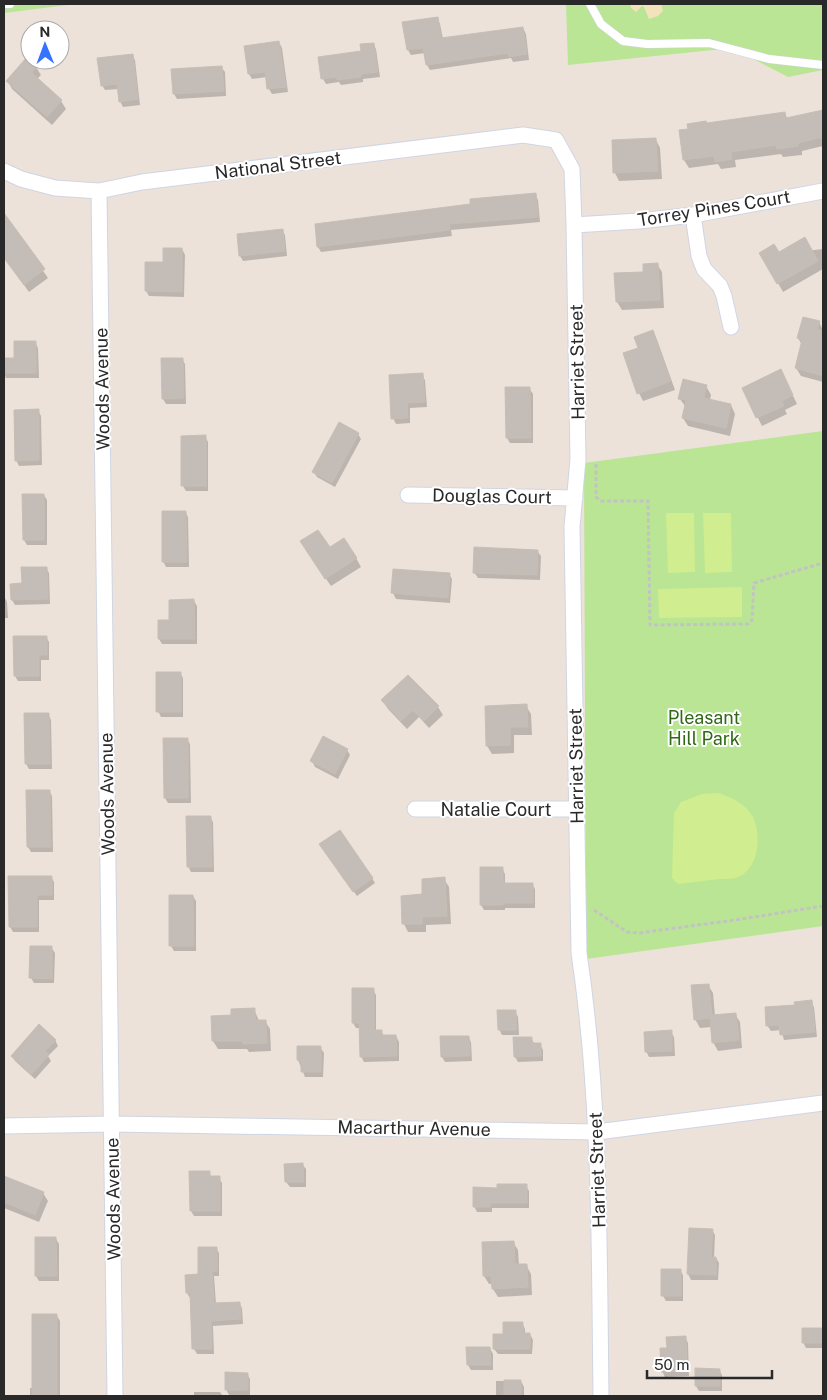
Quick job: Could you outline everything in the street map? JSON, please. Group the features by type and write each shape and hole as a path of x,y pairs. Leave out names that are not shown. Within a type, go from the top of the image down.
{"street":[{"name":"National Street","path":"4,171 38,185 99,191 142,182 524,135 556,140"},
{"name":"Harriet Street","path":"556,140 572,169 578,458 572,527 579,953 585,994 597,1132 601,1396"},
{"name":"Woods Avenue","path":"99,191 115,1396"},
{"name":"Torrey Pines Court","path":"574,225 693,215 823,191"},
{"path":"693,215 699,256 704,269 720,286 731,327"},
{"name":"Douglas Court","path":"408,495 575,498"},
{"name":"Natalie Court","path":"415,809 577,809"},
{"name":"Macarthur Avenue","path":"4,1126 112,1124 597,1132 823,1103"}],"lane":[{"path":"4,4 10,4"},
{"path":"590,4 600,24 623,41 646,44 709,43 769,59 823,65"}],"path":[{"path":"596,464 596,497 601,501 648,501 650,625 748,624 752,620 754,583 823,563"},
{"path":"592,909 627,932 639,933 727,922 823,906"}],"green space":[{"path":"4,4 76,4 4,13"},
{"path":"566,4 823,4 823,70 788,77 732,48 568,65"},
{"name":"Pleasant Hill Park","path":"823,431 823,926 586,959 584,463"},
{"path":"666,513 694,513 695,572 668,573"},
{"path":"703,513 731,513 732,572 705,573"},
{"path":"742,587 742,617 659,618 658,589"},
{"path":"719,793 743,805 753,817 758,843 754,860 744,874 736,878 678,884 672,878 674,813 681,802 702,794"}],"sand":[{"path":"630,4 661,4 663,11 658,16 649,19 644,7 642,6 636,12 631,8"}],"building":[{"path":"438,17 441,38 523,27 527,54 509,57 508,53 426,65 423,48 407,50 402,22"},
{"path":"279,41 286,87 267,89 265,72 248,74 244,46"},
{"path":"374,43 378,72 361,74 361,77 337,80 337,77 321,79 318,57 361,51 360,44"},
{"path":"133,54 138,99 119,102 117,84 101,86 97,58"},
{"path":"20,65 20,70 34,70 32,73 62,100 47,117 6,81"},
{"path":"222,66 224,91 173,94 171,69"},
{"path":"823,110 823,137 798,143 798,146 777,149 776,145 731,152 732,159 715,162 714,156 683,160 679,130 688,129 687,124 785,112 786,118"},
{"path":"656,138 658,171 613,173 612,140"},
{"path":"536,193 538,217 449,224 450,230 317,247 315,224 470,204 470,199"},
{"path":"4,213 45,269 24,285 4,258"},
{"path":"283,229 285,251 239,256 237,234"},
{"path":"805,237 818,261 777,284 759,253 774,244 779,252"},
{"path":"163,248 182,248 182,292 145,291 145,262 163,262"},
{"path":"658,263 660,300 616,302 614,273 643,272 643,264"},
{"path":"803,317 820,321 817,329 823,331 823,376 795,368 802,340 797,338"},
{"path":"653,330 671,381 637,394 623,353 638,348 634,337"},
{"path":"14,341 36,341 36,373 4,373 4,358 14,358"},
{"path":"161,358 183,358 184,398 162,399"},
{"path":"781,369 793,395 782,401 784,406 756,418 742,388"},
{"path":"423,373 425,402 407,403 408,418 391,419 389,375"},
{"path":"683,379 707,385 704,398 731,404 726,428 682,418 686,400 678,399"},
{"path":"505,387 530,387 531,438 506,438"},
{"path":"39,409 39,460 15,461 14,410"},
{"path":"339,422 359,433 332,483 312,472"},
{"path":"206,435 206,486 181,486 181,436"},
{"path":"22,494 44,494 44,540 23,540"},
{"path":"162,511 186,511 187,562 162,562"},
{"path":"318,530 330,547 344,538 357,558 325,579 300,541"},
{"path":"474,547 538,550 537,575 473,573"},
{"path":"21,567 47,567 48,599 11,600 10,584 22,583"},
{"path":"393,569 450,573 448,598 391,593"},
{"path":"194,599 195,639 158,639 158,620 169,620 169,600"},
{"path":"13,636 47,636 47,655 39,655 39,676 14,676"},
{"path":"156,672 181,672 181,712 156,712"},
{"path":"408,675 439,706 424,721 413,710 401,721 381,700"},
{"path":"527,704 528,727 510,727 510,745 486,746 485,706"},
{"path":"24,713 49,713 50,764 25,764"},
{"path":"323,736 348,749 335,774 310,761"},
{"path":"163,738 188,738 188,798 164,798"},
{"path":"26,790 50,790 51,847 27,847"},
{"path":"186,816 211,816 212,867 187,867"},
{"path":"340,830 373,878 353,892 319,844"},
{"path":"480,867 503,867 503,883 533,883 533,903 480,905"},
{"path":"8,876 52,876 52,895 37,895 37,927 9,927"},
{"path":"445,877 447,916 422,917 422,924 402,924 401,896 422,894 422,879"},
{"path":"169,895 193,895 194,946 169,946"},
{"path":"30,946 52,946 52,979 29,978"},
{"path":"709,984 712,1015 736,1013 739,1040 712,1043 710,1018 694,1020 691,985"},
{"path":"352,988 374,988 374,1030 382,1030 382,1035 396,1035 397,1056 360,1057 359,1023 352,1023"},
{"path":"812,1000 815,1032 780,1035 779,1025 766,1026 765,1007 795,1005 794,1002"},
{"path":"255,1008 255,1020 266,1020 267,1043 243,1044 242,1041 212,1041 211,1016 231,1015 231,1009"},
{"path":"497,1010 516,1010 516,1030 498,1030"},
{"path":"39,1024 56,1040 45,1051 49,1055 31,1075 11,1056"},
{"path":"672,1030 672,1051 645,1052 644,1032"},
{"path":"440,1036 469,1036 470,1056 441,1057"},
{"path":"513,1037 532,1037 532,1043 541,1043 541,1056 514,1057"},
{"path":"297,1046 321,1046 321,1072 301,1072 301,1061 297,1060"},
{"path":"303,1163 304,1182 285,1182 284,1164"},
{"path":"189,1171 210,1171 210,1176 220,1176 220,1211 190,1211"},
{"path":"4,1176 44,1192 35,1215 4,1202"},
{"path":"497,1184 527,1184 527,1203 490,1203 490,1207 473,1207 473,1187 497,1188"},
{"path":"689,1228 713,1229 711,1257 716,1257 716,1275 687,1274"},
{"path":"35,1237 56,1237 57,1276 35,1276"},
{"path":"514,1241 515,1264 527,1264 528,1287 492,1289 491,1276 483,1276 482,1242"},
{"path":"198,1247 217,1247 217,1271 212,1271 214,1303 240,1302 241,1319 211,1321 212,1349 192,1349 190,1293 186,1293 185,1275 198,1274"},
{"path":"661,1269 681,1269 681,1296 661,1296"},
{"path":"32,1314 57,1314 57,1396 32,1396"},
{"path":"503,1322 523,1322 523,1333 530,1333 530,1349 493,1349 493,1334 503,1334"},
{"path":"802,1328 823,1328 823,1343 802,1343"},
{"path":"686,1336 687,1371 661,1372 660,1348 667,1348 666,1337"},
{"path":"466,1347 490,1347 491,1365 467,1365"},
{"path":"695,1368 720,1369 720,1386 695,1386"},
{"path":"225,1372 248,1373 248,1390 225,1390"},
{"path":"504,1380 521,1380 521,1396 504,1396"}]}
